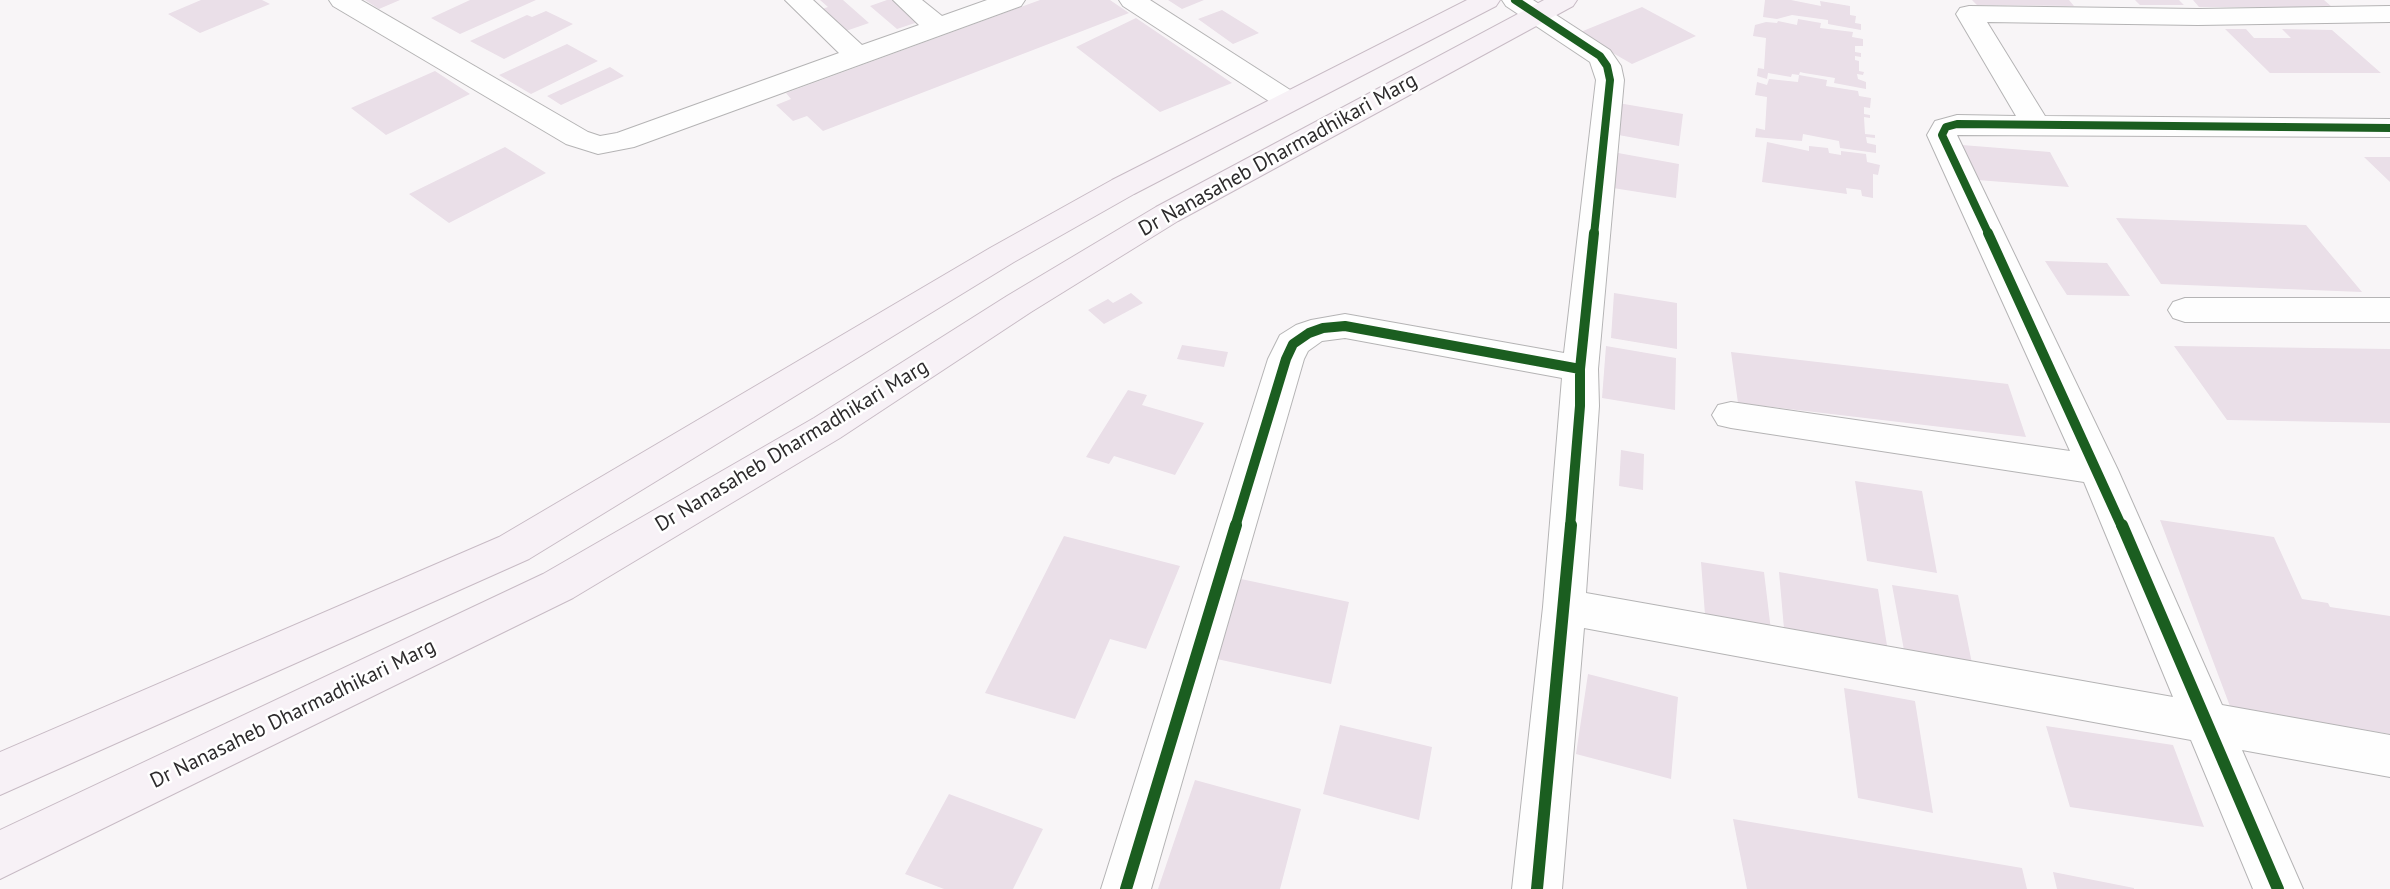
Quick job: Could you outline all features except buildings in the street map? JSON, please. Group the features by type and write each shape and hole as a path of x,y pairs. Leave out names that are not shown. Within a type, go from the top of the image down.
{"main road":[{"name":"Dr Nanasaheb Dharmadhikari Marg","path":"0,774 514,548 1002,255 1124,187 1487,0"},
{"name":"Dr Nanasaheb Dharmadhikari Marg","path":"0,855 558,586 827,428 1019,304 1167,214 1540,5"}],"street":[{"path":"342,0 577,138 598,145 623,141 1005,1"},
{"path":"798,0 858,56"},
{"path":"906,0 938,27"},
{"path":"1132,0 1288,101"},
{"path":"1537,889 1564,607 1580,406 1580,369 1610,80 1607,66 1600,56 1540,5"},
{"path":"2036,125 1969,13 2198,17 2390,14"},
{"path":"2278,889 2098,470 1942,135 1947,127 1957,124 2390,128"},
{"path":"2185,310 2390,310"},
{"path":"1126,889 1286,359 1293,344 1316,330 1345,326 1580,369"},
{"path":"1731,415 2098,470"},
{"path":"1564,607 2390,756"}],"cycle path":[{"path":"1515,0 1600,56 1607,66 1610,80 1580,369 1580,406 1564,607 1537,889"},
{"path":"2278,889 2098,470 1942,135 1946,127 1957,124 2390,128"},
{"path":"1126,889 1286,359 1293,344 1309,333 1323,328 1345,326 1580,369"}]}
